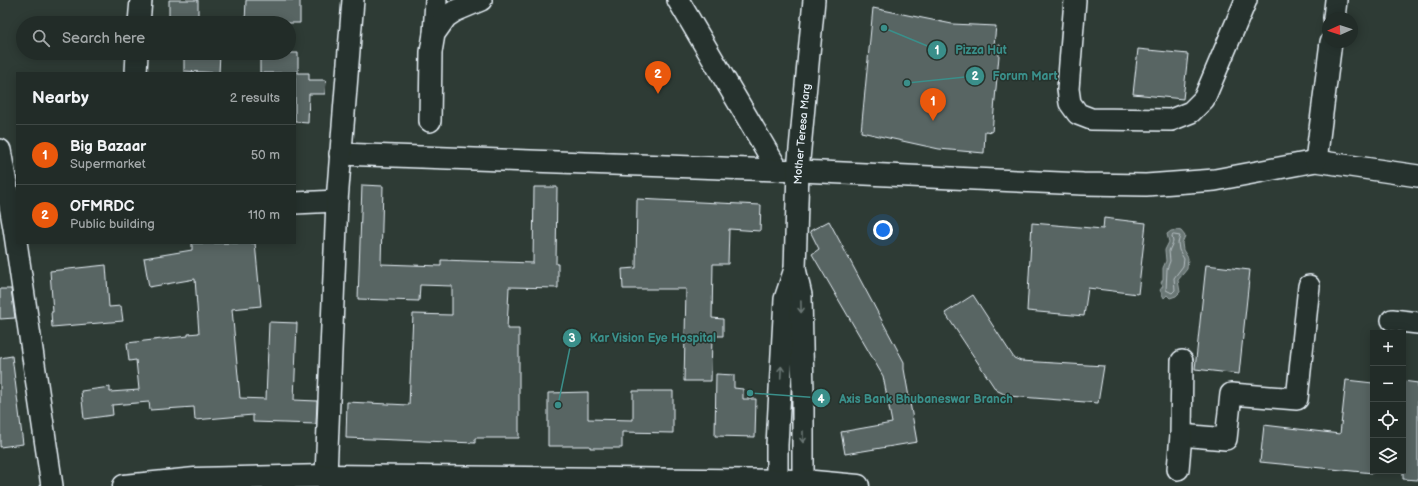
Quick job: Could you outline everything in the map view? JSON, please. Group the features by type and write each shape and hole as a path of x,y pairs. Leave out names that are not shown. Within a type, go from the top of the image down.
{"main road":[{"path":"124,486 195,478 326,476 777,484 803,483 858,486"}],"street":[{"path":"140,16 141,0"},
{"path":"326,476 337,201 353,0"},
{"path":"430,121 431,52 434,34 436,0"},
{"path":"434,34 446,17 455,11 480,0"},
{"path":"678,0 788,170"},
{"name":"Mother Teresa Marg","path":"803,483 801,295 795,269 788,170 814,0"},
{"path":"1075,0 1068,89 1070,103 1078,114 1091,119 1163,120 1170,120 1191,112 1204,99 1246,0"},
{"path":"1335,12 1336,0"},
{"path":"1316,161 1330,48"},
{"path":"136,72 137,60"},
{"path":"0,150 10,228 52,486"},
{"path":"340,154 788,170 1068,184 1146,185 1215,180 1316,161 1418,176"},
{"path":"296,203 337,201"},
{"name":"Mother Teresa Marg","path":"777,484 777,446 785,299 795,269"},
{"path":"1181,435 1226,439 1231,394 1297,399 1310,286"},
{"path":"1392,320 1418,323"},
{"path":"1178,469 1181,435 1182,361"}],"water":[{"path":"1171,231 1181,231 1185,236 1182,243 1183,250 1188,258 1187,269 1178,280 1180,292 1176,296 1170,298 1167,295 1164,298 1160,290 1163,286 1161,283 1163,279 1163,268 1166,261 1165,250 1169,242 1167,234"}],"building":[{"path":"169,0 198,0 198,16 169,16"},
{"path":"246,0 300,0 300,23 296,23 296,16 245,16"},
{"path":"873,8 952,24 996,26 994,45 1000,45 992,132 985,131 984,153 939,149 861,132"},
{"path":"1138,49 1188,54 1183,99 1133,94"},
{"path":"296,53 298,53 298,73 309,73 309,80 326,80 325,94 309,94 308,123 296,122 296,72 260,72 260,60 296,60"},
{"path":"184,60 220,60 219,72 184,71"},
{"path":"362,185 383,186 381,264 441,266 441,260 533,263 534,187 557,187 556,264 558,264 558,288 509,287 507,329 519,329 519,438 475,438 475,443 346,438 347,402 409,405 413,314 452,315 452,286 420,285 419,301 358,299"},
{"path":"637,199 761,205 760,231 729,229 728,264 713,264 712,318 723,319 723,336 712,336 711,381 684,381 686,289 623,289 622,269 636,268"},
{"path":"1104,218 1146,223 1138,294 1088,288 1084,316 1027,311 1032,223 1103,229"},
{"path":"829,221 904,362 917,442 845,454 841,432 892,423 883,376 812,254 819,249 810,231"},
{"path":"192,244 255,244 261,306 232,309 240,398 266,399 269,322 297,323 294,400 317,401 316,424 253,422 253,415 195,420 194,407 150,410 149,402 112,405 113,415 84,419 81,391 110,387 110,392 139,390 136,360 129,361 127,343 188,336 188,334 199,333 195,279 149,287 144,258 192,250"},
{"path":"106,265 109,307 121,306 123,321 52,327 51,312 53,312 50,271"},
{"path":"1206,265 1250,270 1239,374 1195,369"},
{"path":"0,289 11,289 15,318 0,319"},
{"path":"973,295 1014,358 1021,361 1104,366 1098,403 1008,396 996,390 945,313"},
{"path":"12,356 23,444 0,447 0,358"},
{"path":"716,374 734,375 734,388 743,389 743,399 756,399 755,437 715,436"},
{"path":"1346,380 1370,383 1370,473 1260,462 1264,425 1340,434"},
{"path":"1406,381 1418,383 1418,480 1403,479 1403,474 1406,474"},
{"path":"633,391 673,391 673,433 622,432 622,448 548,446 548,393 588,392 588,419 633,420"}],"place":[{"name":"Pizza Hut","path":"884,28"},
{"name":"Forum Mart","path":"907,83"},
{"name":"OFMRDC","path":"658,94"},
{"name":"Big Bazaar","path":"933,121"},
{"name":"Axis Bank Bhubaneswar Branch","path":"750,393"},
{"name":"Kar Vision Eye Hospital","path":"558,405"}]}
